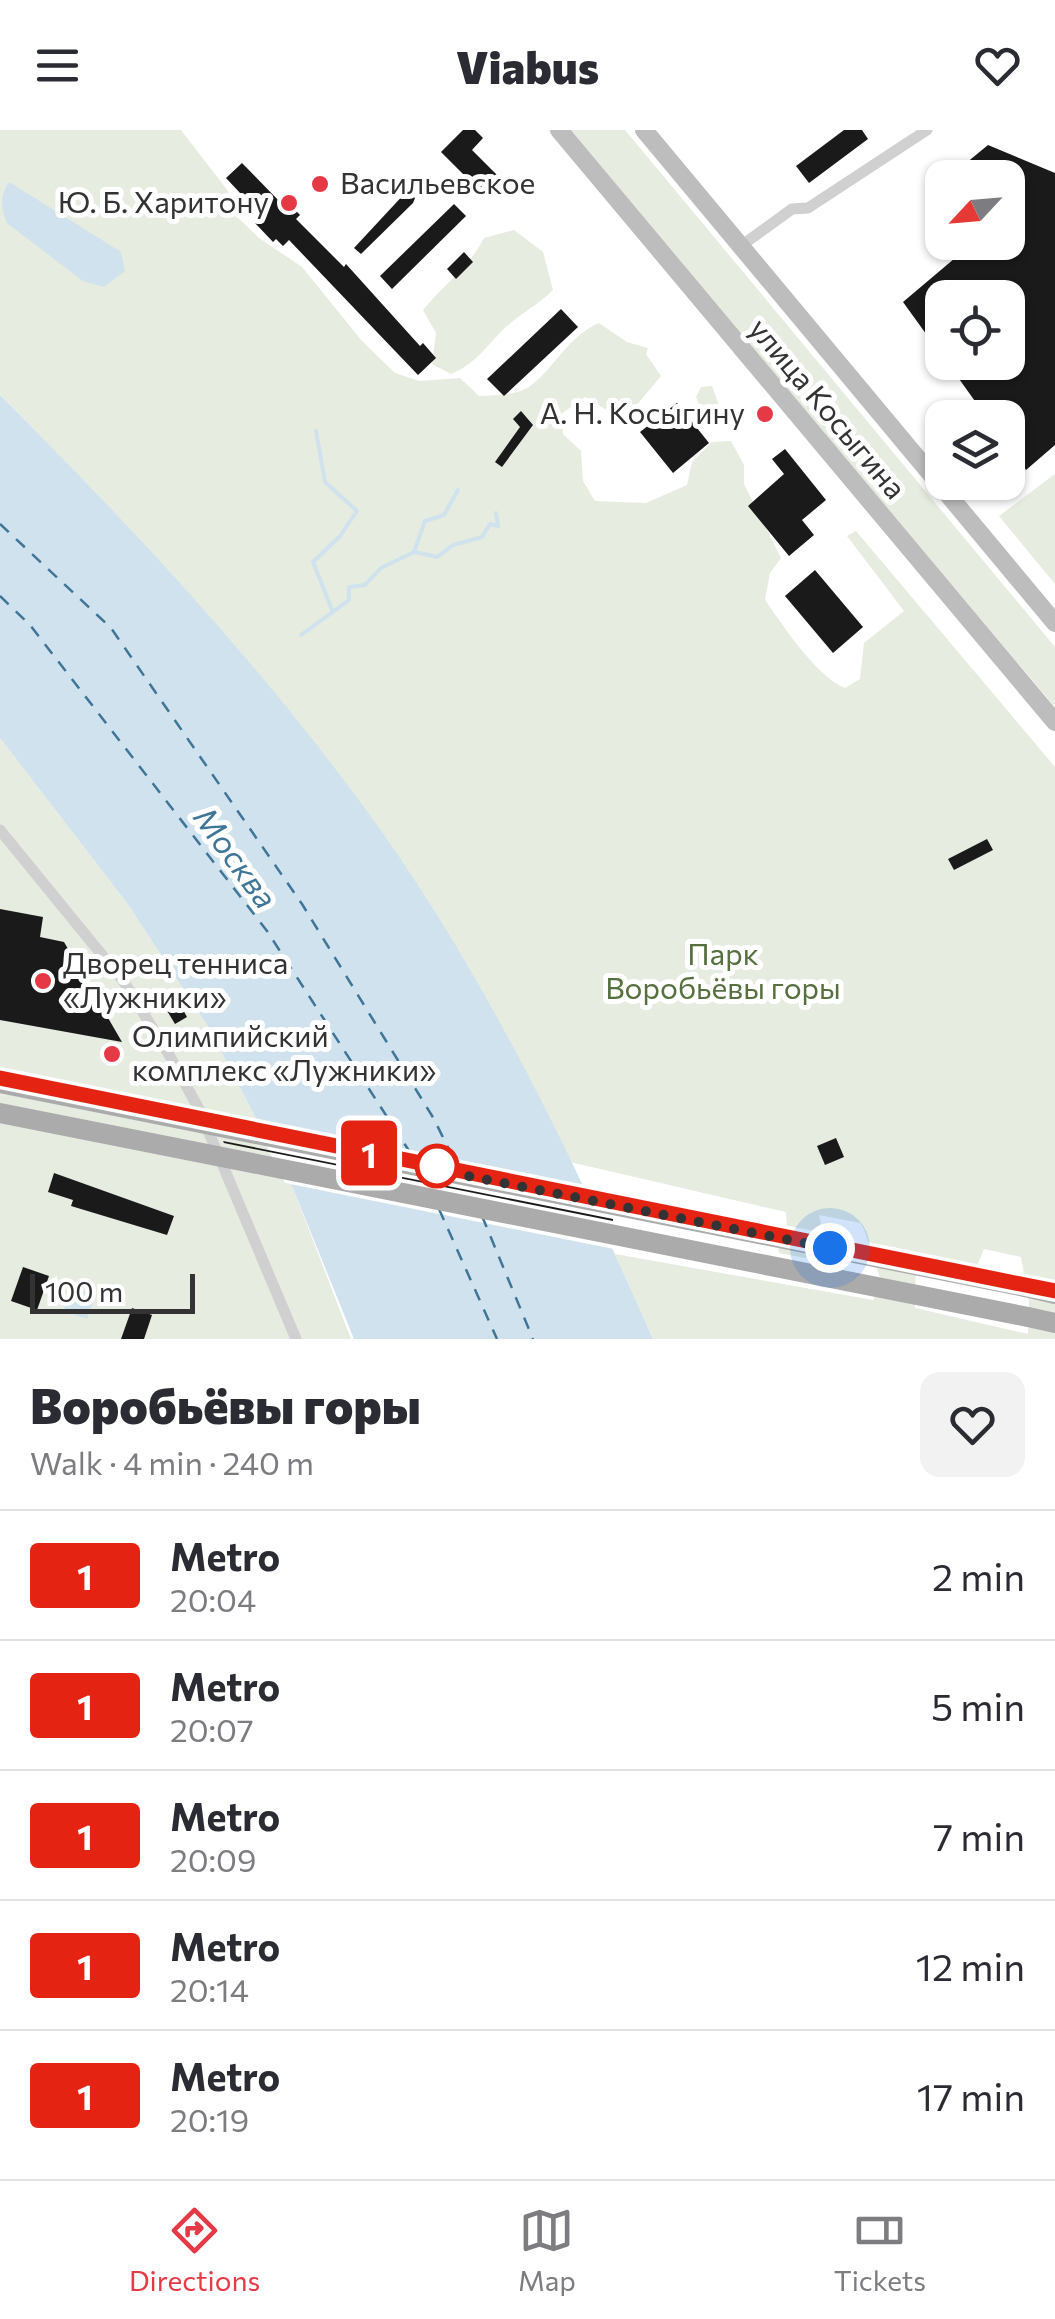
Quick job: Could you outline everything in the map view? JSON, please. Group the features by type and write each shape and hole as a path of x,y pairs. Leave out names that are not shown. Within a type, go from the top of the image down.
{"main road":[{"name":"улица Косыгина","path":"559,130 1055,722"},
{"name":"улица Косыгина","path":"644,130 1055,623"},
{"path":"0,1083 1055,1294"},
{"path":"0,1113 1055,1323"}],"street":[{"path":"741,246 792,209 808,208 927,130"},
{"path":"0,830 124,982 168,1053 199,1109 296,1339"}],"green space":[{"name":"Парк Воробьёвы горы","path":"0,130 181,130 228,191 233,213 259,238 302,267 362,341 395,373 419,381 460,378 479,396 503,395 522,391 536,381 577,337 599,323 627,342 648,348 646,354 661,376 635,407 610,412 585,397 561,414 563,434 581,451 583,481 595,501 646,503 687,485 692,462 712,442 731,441 744,465 744,484 781,558 770,573 765,600 812,662 845,688 860,679 864,643 904,611 847,536 856,531 1055,767 1055,1339 653,1339 615,1254 873,1300 882,1284 864,1229 860,1223 819,1215 823,1232 818,1252 805,1258 779,1253 775,1228 787,1227 786,1212 570,1162 514,1051 453,947 319,753 168,571 0,395","holes":["984,1249 1021,1257 1029,1302 1028,1334 915,1308 916,1259 976,1268"]},
{"path":"567,130 625,130 925,491 925,500 933,500 1055,647 1055,707"},
{"path":"514,230 543,252 553,290 507,326 473,361 451,374 432,364 436,333 423,310 463,268 484,238"},
{"path":"712,386 724,420 721,423 703,414 696,397 701,387"},
{"path":"1055,474 1055,584 999,516"},
{"name":"Олимпийский комплекс «Лужники»","path":"0,738 127,903 209,1028 294,1191 351,1339 0,1339"}],"water":[{"path":"9,182 121,252 125,271 104,287 83,281 7,223 2,202"},
{"name":"Москва","path":"0,395 146,546 239,650 327,758 412,875 525,1069 653,1339 354,1339 294,1191 209,1028 127,903 0,738"},
{"path":"72,1287 96,1295 87,1319 63,1311"}],"pier":[{"path":"254,1120 588,1188 619,1250 285,1183"}],"building":[{"path":"463,130 475,130 483,138 472,150 503,181 486,197 441,152"},
{"path":"844,130 862,130 868,139 809,183 796,166"},
{"path":"988,145 1024,160 970,160"},
{"path":"1025,160 1055,173 1055,445 1026,470 1025,400 974,400 960,380 1025,380 1025,280 929,280 953,260 1025,260"},
{"path":"242,163 280,202 284,198 300,215 296,219 344,267 346,264 420,346 423,343 436,358 418,375 289,240 283,246 276,239 273,242 255,223 256,210 226,178"},
{"path":"407,191 415,198 413,203 361,254 354,248"},
{"path":"454,204 466,216 392,289 380,276"},
{"path":"464,252 473,262 456,279 447,269"},
{"path":"925,283 925,332 903,302"},
{"path":"561,309 578,327 504,396 487,379"},
{"path":"677,403 709,443 673,473 640,432"},
{"path":"521,411 533,425 502,467 495,462 520,427 513,419"},
{"path":"785,449 826,500 802,520 814,535 789,556 748,506 784,474 772,459"},
{"path":"815,570 863,627 833,653 785,596"},
{"path":"987,839 993,850 954,870 948,859"},
{"name":"Дворец тенниса «Лужники»","path":"0,909 43,917 40,937 64,942 122,1042 0,1020"},
{"path":"173,992 187,1017 175,1024 160,999"},
{"path":"836,1138 844,1157 825,1165 817,1146"},
{"path":"224,1143 613,1219 613,1221"},
{"path":"54,1173 174,1216 167,1235 71,1206 73,1200 48,1192"},
{"path":"23,1267 49,1276 37,1310 11,1301"},
{"path":"132,1308 152,1315 144,1339 121,1339"}],"waterway":[{"path":"316,431 325,482 357,511 340,536 313,562 332,610"},
{"path":"301,635 349,600 349,587 365,585 381,568 414,552 425,521 444,515 458,490"},
{"path":"414,552 437,557 453,545 482,537 490,524 498,526 496,513"}],"ferry route":[{"path":"0,524 111,628 302,904 434,1119 456,1164"},
{"path":"0,596 30,625 267,931 413,1157"},
{"path":"439,1209 497,1339"},
{"path":"482,1216 533,1339"}],"metro line":[{"name":"1","path":"0,1078 1055,1291"}],"place":[{"name":"Васильевское","path":"320,184"},
{"name":"Ю. Б. Харитону","path":"289,203"},
{"name":"А. Н. Косыгину","path":"765,414"},
{"name":"Дворец тенниса «Лужники»","path":"43,981"},
{"name":"Олимпийский комплекс «Лужники»","path":"112,1054"}],"route":[{"path":"437,1166 438,1170 830,1248"}]}
